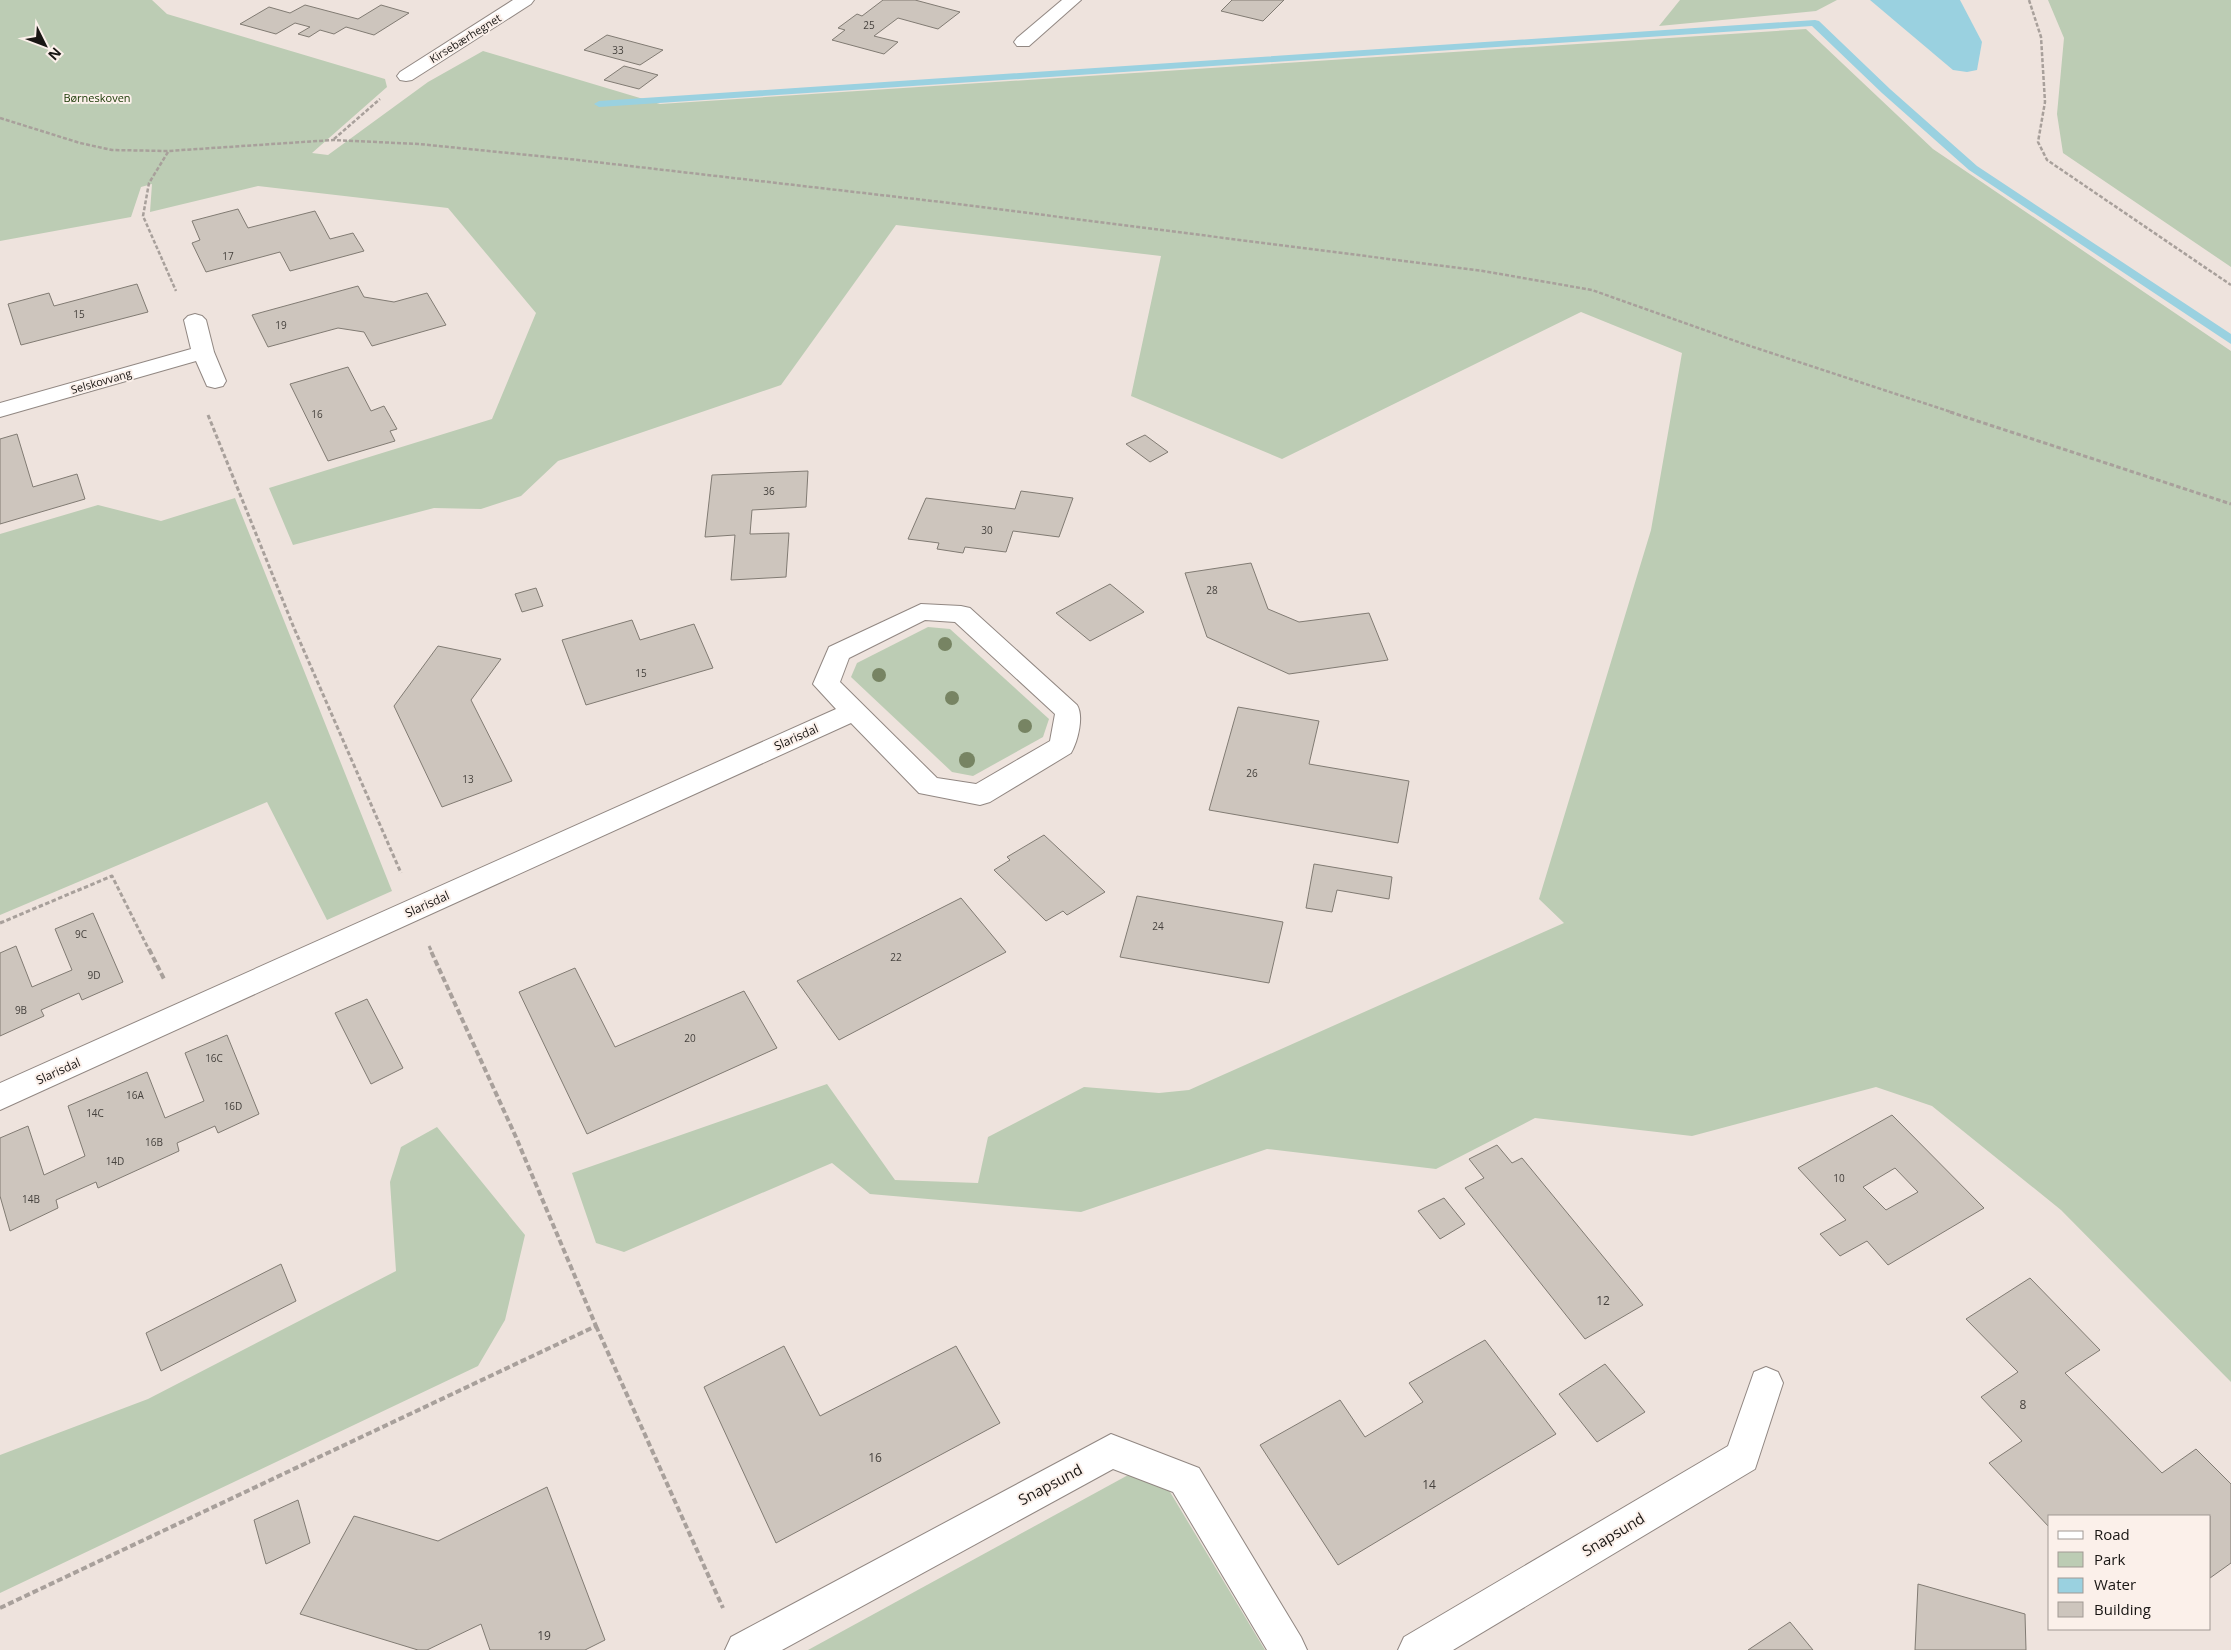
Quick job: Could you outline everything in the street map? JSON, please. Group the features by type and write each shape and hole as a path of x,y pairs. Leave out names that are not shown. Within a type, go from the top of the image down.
{"street":[{"name":"Kirsebærhegnet","path":"406,76 524,0"},
{"path":"1022,42 1072,0"},
{"path":"195,320 202,352 215,381"},
{"name":"Selskovvang","path":"0,410 202,352"},
{"path":"921,612 961,614 1068,711 1062,746 980,795 929,786 854,711 826,684 838,654 921,612"},
{"name":"Slarisdal","path":"0,1097 854,711"},
{"name":"Snapsund","path":"1417,1650 1742,1457 1766,1384"},
{"name":"Snapsund","path":"744,1650 1111,1451 1186,1480 1288,1650"}],"path":[{"path":"2030,0 2041,37 2043,56 2045,102 2038,142 2047,160 2231,285"},
{"path":"333,140 406,76"},
{"path":"0,118 80,143 112,150 168,151 333,140 419,144 578,160 950,203 1483,271 1592,290 1741,343 2231,504"},
{"path":"168,151 149,183 143,216 186,314 195,320"},
{"path":"215,381 201,398 294,628 416,908 428,944 515,1135 596,1326 726,1614"},
{"path":"0,923 112,876 182,1015"},
{"path":"0,1608 596,1326"}],"green space":[{"name":"Børneskoven","path":"0,0 152,0 167,14 385,79 387,87 312,153 328,155 428,82 483,51 660,104 1806,29 1933,149 2231,351 2231,1382 2061,1210 1932,1106 1876,1087 1692,1136 1535,1118 1436,1169 1267,1149 1081,1212 870,1194 832,1163 624,1252 596,1243 572,1173 827,1084 895,1180 978,1183 988,1137 1084,1087 1159,1093 1189,1090 1564,923 1539,899 1651,530 1682,353 1581,312 1282,459 1131,396 1161,256 896,225 781,385 558,461 521,496 481,509 434,508 293,545 269,488 492,419 536,313 448,208 258,186 150,212 152,184 141,187 131,217 0,241"},
{"path":"1680,0 1837,0 1816,11 1659,26"},
{"path":"2048,0 2231,0 2231,267 2063,153 2057,114 2064,38"},
{"path":"235,498 392,891 327,920 267,802 0,915 0,534 98,505 161,521"},
{"path":"928,627 950,629 1049,719 1043,737 973,776 952,772 851,677 857,663"},
{"path":"437,1127 525,1235 505,1320 478,1366 0,1593 0,1455 148,1399 396,1271 390,1182 401,1147"},
{"path":"1130,1474 1167,1487 1265,1650 808,1650"}],"water":[{"path":"1870,0 1960,0 1982,42 1977,70 1967,72 1953,70"}],"building":[{"path":"883,0 915,0 960,12 938,29 898,18 874,36 898,42 884,54 832,40 845,30 838,28 857,14 862,16"},
{"path":"1232,0 1284,0 1263,21 1221,11"},
{"path":"305,5 358,19 381,5 409,13 374,35 346,27 334,34 320,30 309,37 298,34 310,27 295,23 276,34 240,24 269,7 290,13"},
{"path":"607,35 663,50 640,65 584,50"},
{"path":"624,66 658,75 639,89 604,80"},
{"path":"238,209 248,228 315,211 330,239 353,233 364,251 290,271 280,252 206,272 192,243 200,240 192,221"},
{"path":"137,284 148,312 21,345 8,304 49,293 54,306"},
{"path":"358,286 364,297 394,302 427,293 446,325 372,346 364,332 338,328 268,347 252,315"},
{"path":"348,367 371,411 384,406 397,429 390,431 395,441 328,461 290,384"},
{"path":"17,434 33,487 77,474 85,499 0,524 0,439"},
{"path":"1145,435 1168,452 1150,462 1126,444"},
{"path":"808,471 806,507 752,510 750,534 789,533 786,577 731,580 735,535 705,537 712,475"},
{"path":"1021,491 1073,498 1059,537 1013,531 1006,552 965,547 963,553 937,549 939,543 908,539 926,498 1015,509"},
{"path":"1251,563 1268,609 1299,622 1369,613 1388,660 1289,674 1207,637 1185,573"},
{"path":"1110,584 1144,612 1090,641 1056,613"},
{"path":"536,588 543,606 522,612 515,594"},
{"path":"632,620 640,640 694,624 713,668 586,705 562,640"},
{"path":"438,646 501,659 471,700 512,781 442,807 394,706"},
{"path":"1238,707 1319,721 1309,764 1409,781 1398,843 1209,810"},
{"path":"1044,835 1105,892 1067,915 1063,911 1046,921 994,870 1010,860 1007,857"},
{"path":"1314,864 1392,877 1389,899 1337,890 1332,912 1306,908"},
{"path":"1137,896 1283,922 1269,983 1120,957"},
{"path":"961,898 1006,952 839,1040 797,981"},
{"path":"93,913 123,982 82,1000 79,993 41,1010 44,1016 0,1036 0,953 16,946 32,987 72,970 55,929"},
{"path":"575,968 615,1047 744,991 777,1048 587,1134 519,992"},
{"path":"367,999 403,1068 371,1084 335,1013"},
{"path":"227,1035 259,1114 218,1133 215,1126 177,1143 179,1151 98,1188 96,1182 56,1200 58,1208 10,1231 0,1196 0,1138 28,1126 44,1175 85,1156 68,1106 147,1072 165,1118 204,1101 185,1053"},
{"path":"1892,1115 1984,1208 1888,1265 1867,1241 1840,1256 1820,1234 1846,1220 1798,1168","holes":["1895,1168 1918,1192 1886,1210 1863,1187"]},
{"path":"1497,1145 1512,1163 1522,1158 1643,1305 1585,1339 1465,1188 1484,1178 1469,1159"},
{"path":"1444,1198 1465,1224 1440,1239 1418,1211"},
{"path":"281,1264 296,1301 161,1371 146,1333"},
{"path":"2030,1278 2100,1350 2065,1373 2162,1473 2196,1449 2231,1484 2231,1563 2211,1577 2211,1515 2048,1515 2048,1526 1989,1463 2022,1441 1981,1397 2018,1372 1966,1319"},
{"path":"1485,1340 1556,1434 1338,1565 1260,1445 1340,1400 1365,1437 1423,1402 1409,1383"},
{"path":"784,1346 820,1416 956,1346 1000,1423 776,1543 704,1387"},
{"path":"1605,1364 1645,1412 1597,1442 1559,1394"},
{"path":"547,1487 605,1640 585,1650 490,1650 481,1624 427,1650 418,1650 300,1614 354,1516 438,1541"},
{"path":"298,1500 310,1543 266,1564 254,1520"},
{"path":"1918,1584 2025,1614 2026,1650 1915,1650"},
{"path":"1790,1622 1813,1650 1748,1650"}],"waterway":[{"path":"599,104 1815,23 1886,91 1973,168 2231,340"}]}
